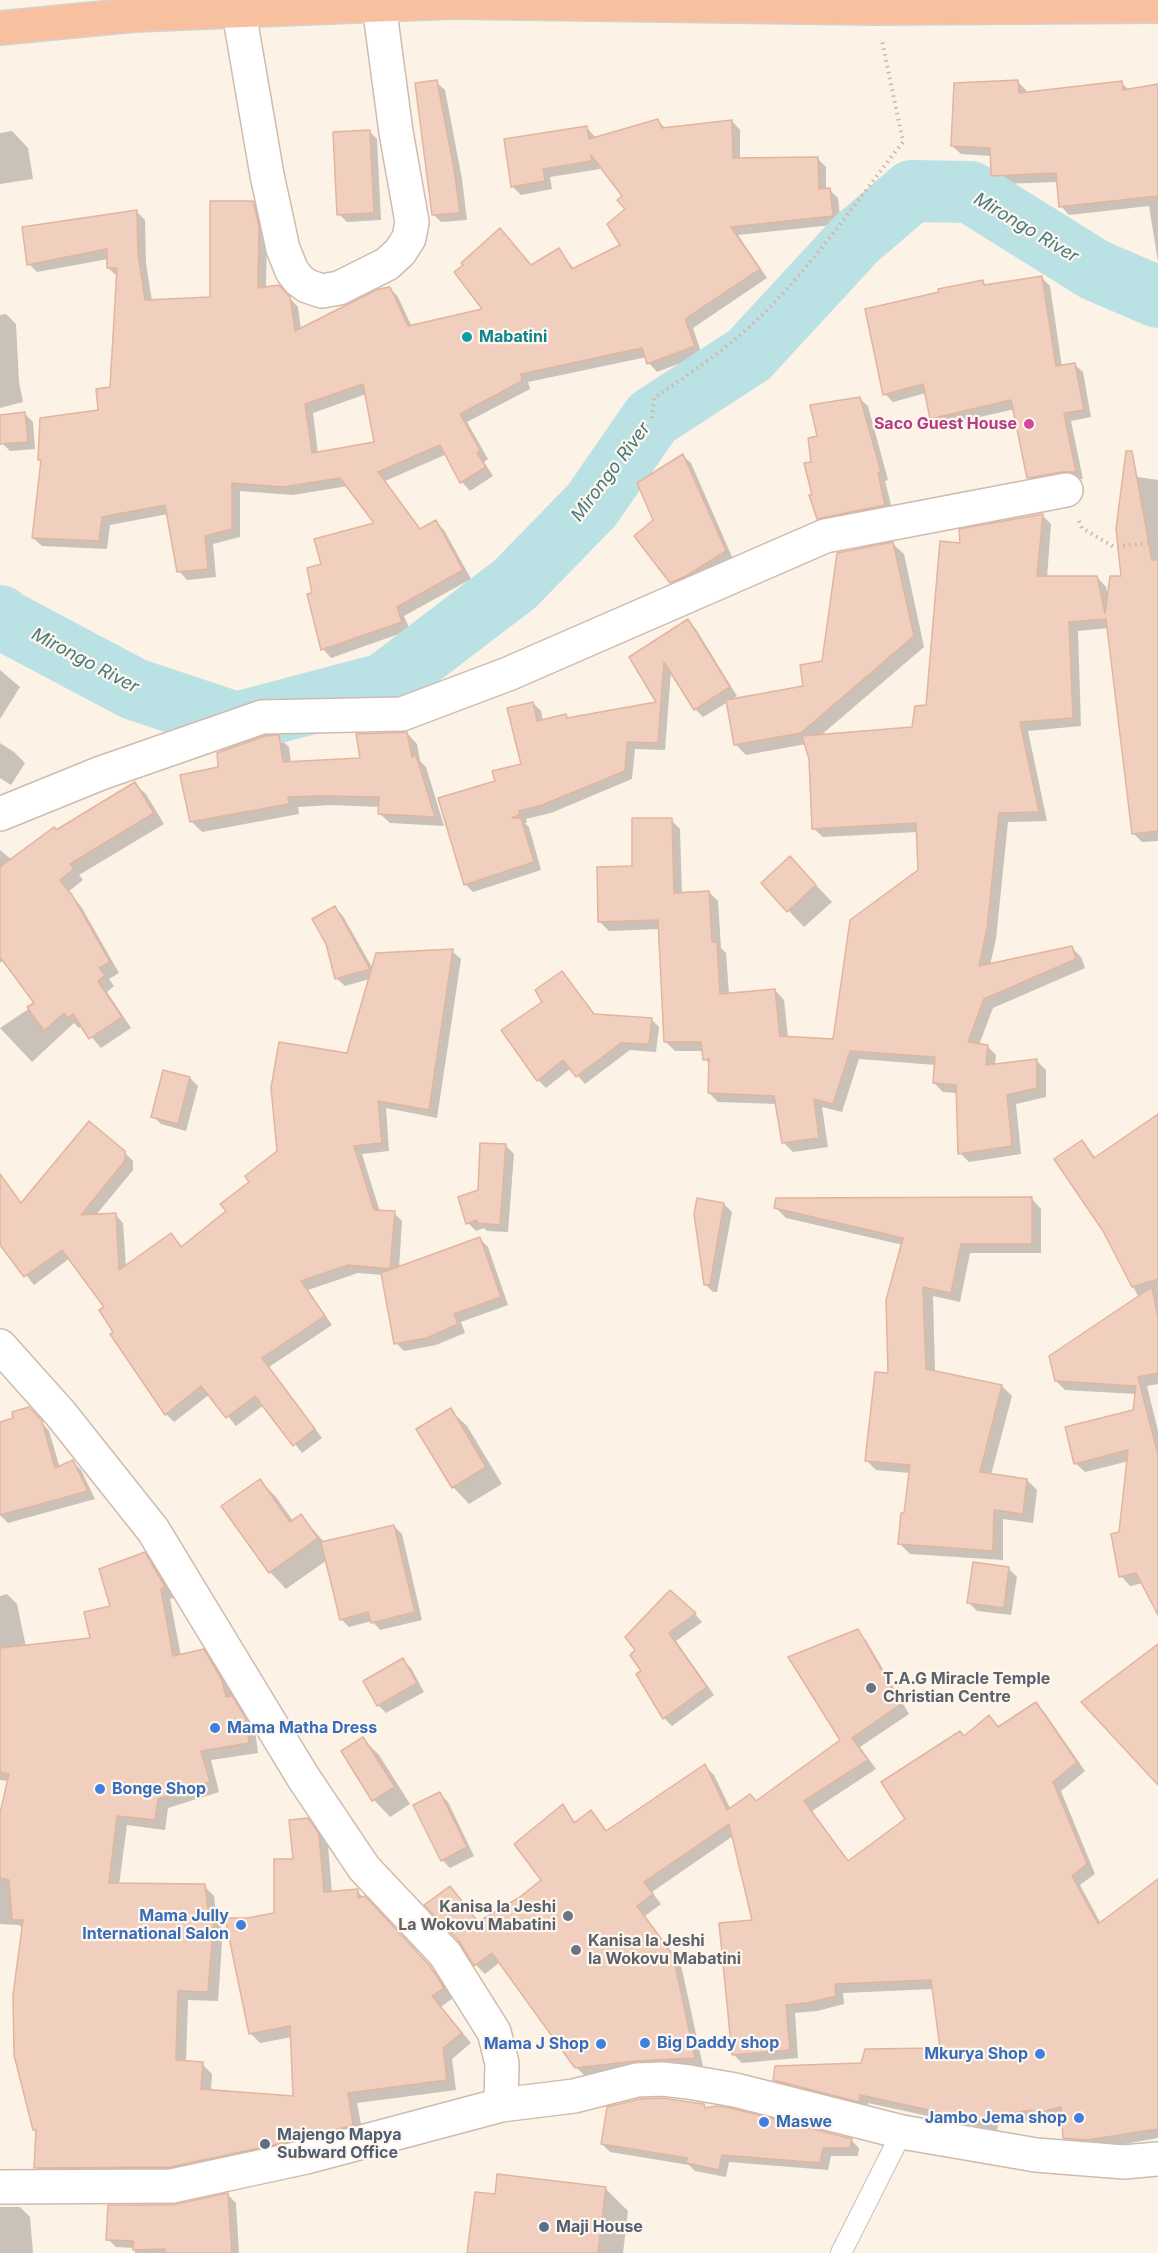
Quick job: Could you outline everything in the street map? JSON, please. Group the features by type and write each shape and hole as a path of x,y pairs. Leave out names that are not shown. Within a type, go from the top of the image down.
{"highway":[{"path":"0,28 134,15 479,1 1158,6"}],"street":[{"path":"239,12 267,175 283,249 292,271 299,280 307,286 322,291 339,288 387,264 400,252 409,238 412,222 396,132 379,5"},
{"path":"0,814 100,773 262,717 402,714 508,674 825,536 1066,490"},
{"path":"1,1348 60,1413 153,1530 303,1777 364,1868 445,1954 494,2031 502,2063 501,2105"},
{"path":"0,2187 172,2186 272,2165 501,2105 574,2096 637,2080 662,2079 735,2090 902,2132 1036,2155 1124,2162 1158,2159"}],"lane":[{"path":"841,2253 902,2132"}],"path":[{"path":"652,418 654,398 738,337 778,298 819,251 903,142 877,4"},
{"path":"1066,490 1082,528 1114,547 1158,542"}],"building":[{"path":"437,80 460,213 432,215 415,83"},
{"path":"1018,80 1019,93 1122,81 1123,90 1158,84 1158,196 1059,207 1056,173 991,176 990,148 951,146 954,83"},
{"path":"658,119 662,128 732,120 733,158 818,157 819,189 830,188 833,216 731,227 760,269 685,319 695,346 647,364 642,348 521,374 522,381 460,414 480,450 477,453 486,467 460,483 440,445 378,472 420,529 436,520 463,570 397,607 402,622 321,650 307,594 312,593 307,568 321,564 314,539 374,523 340,478 283,487 232,483 232,529 205,536 208,569 177,572 165,505 102,517 99,541 32,538 41,460 38,460 40,418 98,410 96,389 110,387 117,268 107,268 107,249 27,265 22,227 137,210 138,253 145,300 210,297 210,201 253,201 259,226 258,288 279,285 290,297 295,331 378,289 390,287 408,326 482,309 454,272 500,228 531,265 559,248 572,269 620,245 607,224 625,209 617,200 622,196 591,155 592,161 543,169 545,181 511,187 504,139 587,126 589,139","holes":["363,384 374,442 312,453 305,404"]},
{"path":"370,130 374,213 337,215 333,132"},
{"path":"1042,276 1056,366 1075,363 1084,410 1064,413 1076,472 1027,478 1011,400 930,419 923,384 883,395 865,309 939,292 938,289 983,280 984,285"},
{"path":"860,397 881,472 878,473 885,505 817,519 809,495 812,495 804,463 811,462 808,438 817,436 810,405"},
{"path":"25,412 28,442 0,444 0,415"},
{"path":"1126,451 1132,451 1152,560 1158,560 1158,831 1132,834 1106,619 1069,622 1073,718 1020,722 1039,812 999,813 987,929 979,966 1072,946 1076,959 984,999 968,1042 988,1045 986,1065 1037,1059 1037,1088 1007,1095 1012,1146 958,1154 956,1085 933,1083 935,1057 850,1051 833,1104 814,1099 819,1138 782,1143 774,1096 708,1093 709,1059 703,1060 701,1042 664,1042 658,920 598,922 597,867 632,866 632,818 672,818 674,893 709,891 712,942 717,942 720,994 775,989 780,1036 833,1039 850,920 918,870 916,823 812,829 809,759 802,736 912,727 915,706 926,705 940,541 960,543 959,529 1043,514 1037,576 1097,576 1105,613 1110,576 1121,576 1116,529"},
{"path":"683,454 726,551 686,576 670,583 634,536 653,520 637,483"},
{"path":"893,542 914,636 801,733 734,745 726,700 803,686 800,665 822,661 837,553"},
{"path":"688,619 730,687 694,710 664,662 658,743 627,742 625,771 542,805 519,811 520,814 512,818 521,818 534,862 464,885 438,798 495,781 492,771 521,764 507,708 533,702 537,721 566,714 567,718 656,702 629,657"},
{"path":"407,732 412,757 416,755 435,817 378,814 379,797 320,796 288,797 289,804 190,822 180,775 218,767 217,753 265,736 279,735 283,762 360,758 356,734"},
{"path":"135,782 154,813 70,864 74,869 60,880 72,895 110,962 99,968 105,975 98,981 122,1017 89,1039 73,1014 67,1018 64,1013 44,1031 27,1007 34,1003 0,957 0,867 54,827 56,830"},
{"path":"790,856 816,885 787,912 761,883"},
{"path":"335,906 370,969 335,979 326,944 312,919"},
{"path":"453,949 429,1110 378,1101 382,1143 354,1146 374,1210 395,1211 390,1269 348,1265 301,1281 325,1316 262,1358 315,1429 293,1446 255,1396 226,1418 201,1386 165,1415 110,1334 113,1332 99,1310 104,1307 62,1250 24,1277 0,1245 0,1174 21,1203 89,1121 125,1151 125,1161 81,1215 116,1213 119,1270 171,1233 181,1247 226,1211 220,1204 249,1182 245,1176 277,1151 271,1088 279,1042 347,1053 376,953"},
{"path":"562,971 594,1014 652,1018 649,1044 621,1043 576,1077 563,1060 537,1081 501,1030 542,1002 535,990"},
{"path":"163,1070 190,1077 178,1124 151,1117"},
{"path":"1158,1114 1158,1279 1132,1287 1103,1231 1054,1159 1082,1140 1094,1158"},
{"path":"480,1143 506,1144 500,1225 477,1223 477,1220 466,1224 458,1197 478,1190"},
{"path":"1032,1197 1032,1244 961,1244 951,1293 923,1287 926,1369 1002,1385 980,1472 1027,1479 1023,1514 994,1510 993,1551 898,1544 910,1465 865,1461 875,1372 888,1373 886,1300 903,1238 774,1208 776,1198"},
{"path":"697,1198 724,1203 710,1285 704,1285 694,1214"},
{"path":"480,1237 501,1297 454,1314 458,1324 427,1338 394,1344 381,1273"},
{"path":"1152,1287 1158,1319 1158,1373 1138,1377 1158,1455 1158,1615 1136,1573 1119,1577 1111,1534 1119,1532 1128,1450 1074,1464 1065,1427 1133,1410 1136,1386 1055,1381 1049,1356"},
{"path":"29,1407 42,1421 55,1468 73,1460 88,1491 0,1515 0,1422 13,1418 12,1412"},
{"path":"451,1408 486,1467 452,1488 416,1429"},
{"path":"260,1479 290,1522 301,1514 318,1538 269,1573 221,1506"},
{"path":"394,1525 415,1612 371,1623 368,1612 340,1620 321,1542"},
{"path":"145,1552 165,1587 161,1589 173,1656 204,1649 222,1680 226,1697 232,1696 246,1718 249,1743 201,1751 210,1782 158,1799 155,1820 117,1816 109,1883 205,1884 209,1917 214,1917 208,1992 178,1991 176,2060 203,2062 201,2089 293,2096 290,2026 249,2034 225,1918 247,1918 274,1913 274,1859 293,1859 289,1820 308,1818 319,1834 324,1892 358,1889 358,1898 365,1896 430,1966 444,1988 432,1996 462,2033 443,2048 447,2080 348,2093 353,2125 302,2139 170,2167 34,2168 36,2130 33,2130 14,2055 13,1995 23,1920 12,1920 9,1880 0,1878 0,1813 9,1774 0,1772 0,1648 90,1638 84,1612 110,1606 99,1569"},
{"path":"973,1562 1009,1567 1004,1608 967,1603"},
{"path":"670,1590 696,1613 669,1633 707,1687 663,1719 636,1674 641,1671 630,1655 635,1650 625,1637"},
{"path":"858,1629 901,1704 852,1738 868,1760 804,1801 848,1861 905,1819 881,1782 960,1731 964,1736 989,1715 998,1727 1036,1702 1077,1762 1053,1782 1087,1864 1072,1876 1098,1924 1158,1879 1158,2129 1087,2140 1063,2138 1061,2107 1034,2114 1032,2110 989,2116 988,2123 860,2095 859,2102 773,2080 775,2066 861,2063 865,2049 940,2048 931,1980 835,1984 836,1996 786,2005 790,2050 732,2055 719,1923 752,1920 729,1824 644,1882 653,1894 637,1906 673,1955 695,2058 636,2061 575,2068 492,1953 474,1966 459,1941 424,1905 450,1886 478,1922 520,1897 541,1880 514,1844 563,1804 574,1823 591,1810 606,1831 705,1764 727,1810 750,1794 756,1801 840,1740 788,1657"},
{"path":"1158,1644 1158,1785 1081,1702"},
{"path":"403,1658 417,1683 377,1706 363,1681"},
{"path":"363,1737 395,1787 372,1801 341,1751"},
{"path":"440,1792 467,1847 441,1861 413,1805"},
{"path":"661,2098 704,2104 705,2108 716,2106 731,2108 852,2139 850,2148 823,2148 820,2163 722,2155 719,2170 686,2163 687,2158 601,2144 607,2107 640,2099"},
{"path":"497,2174 606,2187 598,2253 467,2253 475,2192 495,2194"},
{"path":"228,2193 232,2253 165,2253 165,2249 133,2250 133,2241 106,2240 108,2205 172,2205"}],"waterway":[{"name":"Mirongo River","path":"0,616 134,689 236,723 384,684 515,584 592,505 652,418 749,355 856,239 912,191 970,192 1095,270 1158,297"}],"place":[{"name":"Mabatini","path":"467,337"},
{"name":"Saco Guest House","path":"1029,424"},
{"name":"T.A.G Miracle Temple Christian Centre","path":"871,1688"},
{"name":"Mama Matha Dress","path":"215,1728"},
{"name":"Bonge Shop","path":"100,1789"},
{"name":"Kanisa la Jeshi La Wokovu Mabatini","path":"568,1916"},
{"name":"Mama Jully International Salon","path":"241,1925"},
{"name":"Kanisa la Jeshi la Wokovu Mabatini","path":"576,1950"},
{"name":"Big Daddy shop","path":"645,2043"},
{"name":"Mama J Shop","path":"601,2044"},
{"name":"Mkurya Shop","path":"1040,2054"},
{"name":"Jambo Jema shop","path":"1079,2118"},
{"name":"Maswe","path":"764,2122"},
{"name":"Majengo Mapya Subward Office","path":"265,2144"},
{"name":"Maji House","path":"544,2227"}]}
